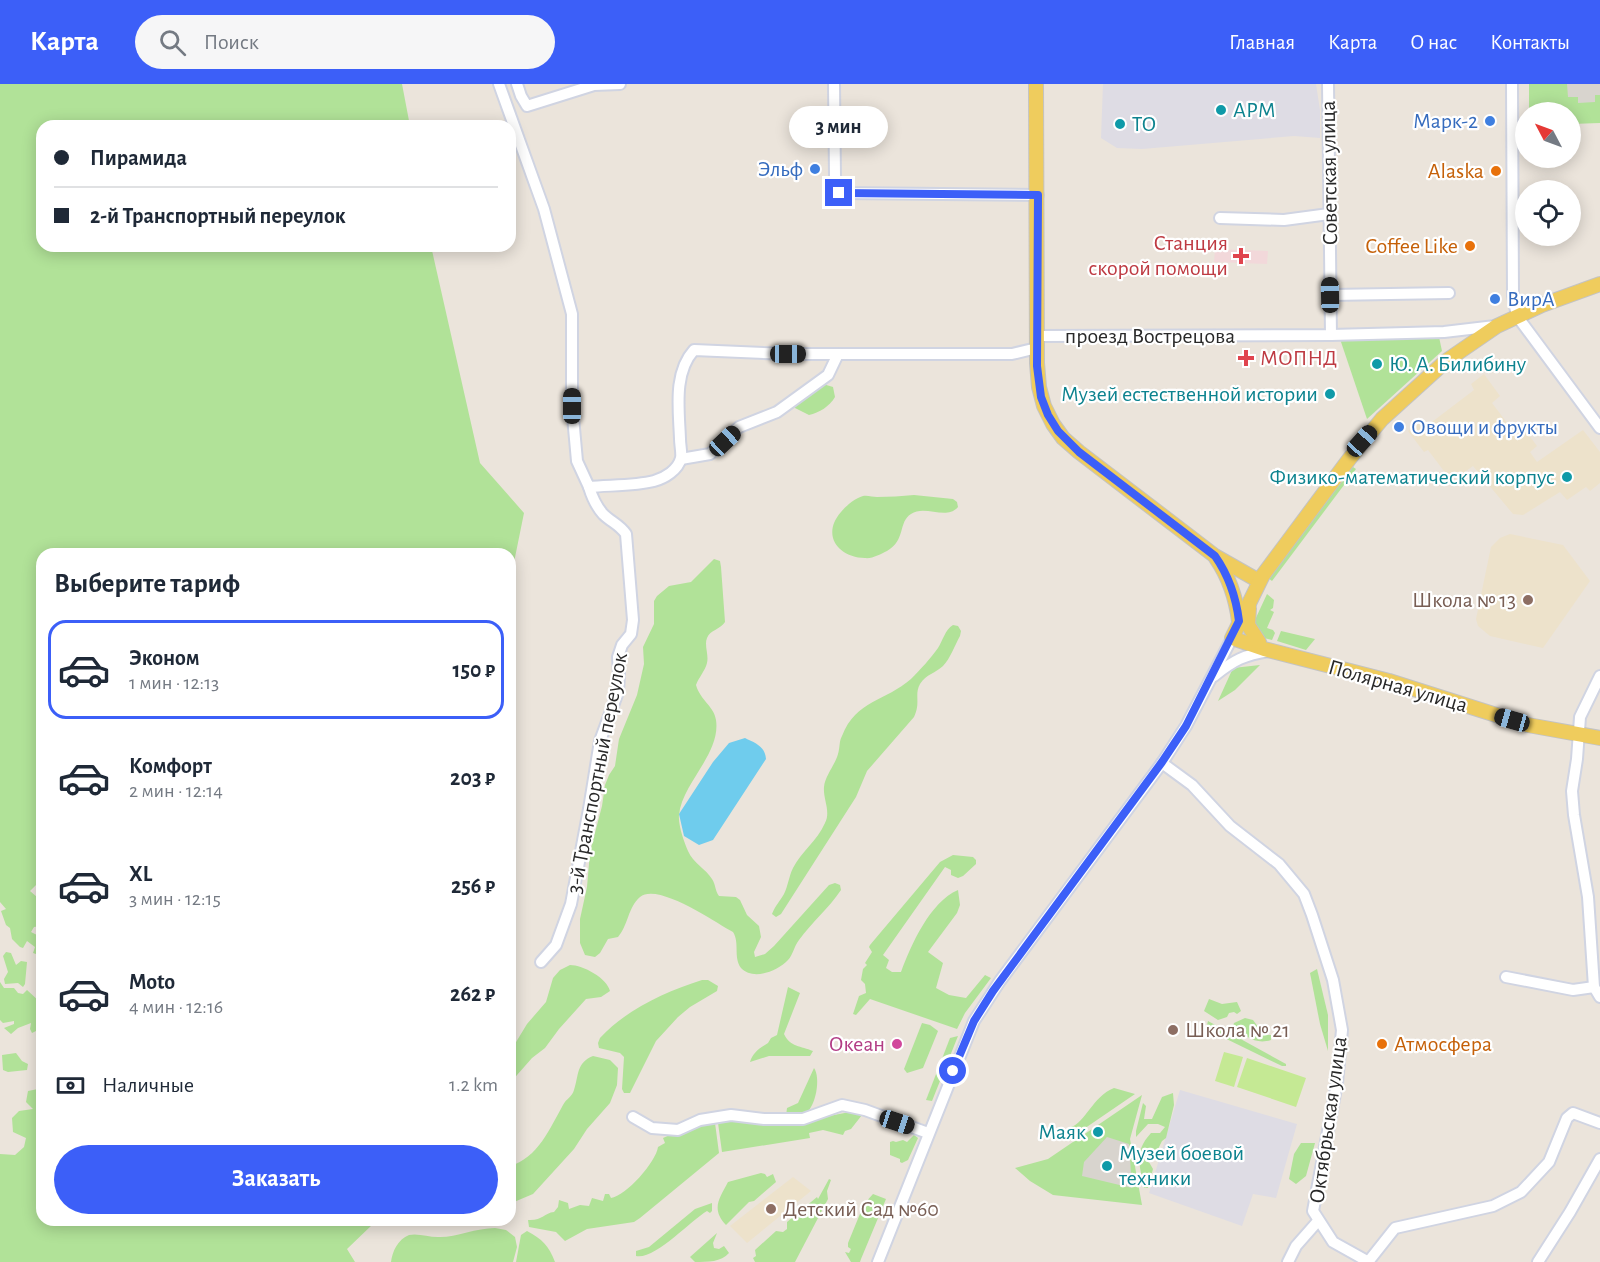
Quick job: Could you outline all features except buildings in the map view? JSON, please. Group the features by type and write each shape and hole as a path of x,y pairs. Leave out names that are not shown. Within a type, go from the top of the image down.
{"main road":[{"path":"1036,84 1037,342 1041,397 1053,424 1063,438 1215,556 1259,581"},
{"path":"1232,638 1259,581 1362,441 1382,419 1461,349 1497,326 1600,284"},
{"path":"1232,566 1245,569 1256,568 1282,548"},
{"path":"1215,556 1232,587 1239,621 1259,642 1272,651"},
{"path":"1250,598 1248,624 1259,642"},
{"name":"Полярная улица","path":"1232,638 1272,651 1367,675 1528,725 1600,738"}],"street":[{"name":"3-й Транспортный переулок","path":"499,84 512,120"},
{"path":"517,84 527,106 594,85 620,84"},
{"path":"834,84 835,176 839,193 1038,195"},
{"name":"Советская улица","path":"1328,84 1331,335"},
{"path":"1512,84 1513,296 1517,316 1600,428"},
{"name":"3-й Транспортный переулок","path":"516,131 544,209 572,314 572,406 577,461 593,500 603,514 619,525 626,534 633,620 631,634 622,645 618,657 620,674 618,692 600,741 590,809 571,904 556,945 542,962"},
{"path":"1220,218 1284,220 1329,214"},
{"path":"1330,295 1449,293"},
{"name":"проезд Вострецова","path":"1037,342 1444,332 1497,326"},
{"path":"1444,332 1454,338 1461,349"},
{"path":"589,487 653,481 674,470 681,459 679,397 682,371 686,359 694,350 838,354 1012,354 1037,342"},
{"path":"681,459 710,454 739,427 777,412 828,375 838,354"},
{"path":"878,1262 968,1034 993,991 1186,726 1232,638"},
{"path":"1211,678 1235,660 1246,655 1272,651"},
{"path":"1600,676 1582,712 1572,791 1588,897 1594,987 1600,997"},
{"name":"Октябрьская улица","path":"1162,762 1192,785 1230,826 1286,872 1304,894 1336,994 1342,1030 1337,1083 1313,1211 1333,1242 1369,1262"},
{"path":"1506,977 1573,990 1594,987"},
{"path":"633,1117 652,1128 678,1130 700,1120 730,1115 764,1119 803,1119 842,1105 865,1110 928,1132"},
{"path":"1369,1262 1395,1228 1493,1206 1521,1192 1549,1162 1567,1118 1573,1113 1600,1123"},
{"path":"1538,1262 1600,1159"},
{"name":"Октябрьская улица","path":"1288,1262 1296,1246 1318,1221"}],"shaded area":[{"path":"1103,84 1316,84 1320,110 1320,138 1294,136 1142,149 1117,148 1101,138"},
{"path":"1567,84 1600,84 1600,95 1595,95 1595,102 1581,103 1578,102 1578,97 1568,97"},
{"name":"Станция скорой помощи","path":"1215,249 1268,251 1267,264 1214,262"},
{"path":"1484,374 1500,396 1492,403 1511,428 1519,422 1537,446 1530,452 1537,462 1583,430 1600,452 1600,483 1590,491 1586,487 1567,500 1560,492 1523,515 1513,514 1473,466 1455,479 1450,479 1428,450 1424,452 1408,431 1419,422 1424,428 1474,390 1471,384"},
{"name":"Школа № 13","path":"1510,534 1563,545 1590,581 1543,648 1490,636 1478,626 1476,619 1491,547 1500,538"},
{"path":"1180,1090 1297,1124 1276,1198 1253,1194 1242,1226 1149,1193"},
{"name":"Музей боевой техники","path":"1107,1137 1129,1144 1132,1188 1082,1176 1084,1162"},
{"name":"Детский Сад №60","path":"793,1177 811,1191 747,1243 730,1226"}],"green space":[{"path":"0,84 402,84 409,120 36,120 36,252 432,252 480,463 524,513 516,552 516,548 36,548 36,885 30,891 36,896 36,927 31,932 36,934 36,954 33,953 35,947 27,941 23,948 12,939 10,928 6,925 1,911 6,909 0,902"},
{"path":"1529,84 1600,84 1600,123 1581,124 1581,102 1529,102"},
{"path":"1439,337 1442,351 1367,419 1340,339"},
{"path":"823,384 833,387 835,397 827,406 809,415 795,408 795,403"},
{"path":"1353,467 1356,469 1272,581 1268,578"},
{"path":"914,495 953,499 957,502 958,507 948,513 917,511 911,514 904,522 900,537 893,547 873,557 855,557 847,554 835,543 833,529 835,521 854,500 865,496"},
{"path":"714,559 720,561 725,622 707,638 707,663 696,685 715,715 716,733 707,757 687,791 679,815 680,828 688,851 712,879 719,896 736,897 740,900 747,915 759,926 761,937 754,952 755,957 765,954 774,946 829,885 835,883 840,885 841,890 799,940 788,960 772,971 759,974 746,972 741,968 737,959 733,932 687,906 660,895 648,894 640,897 618,937 608,939 595,957 585,955 580,943 580,919 587,887 590,852 605,785 615,766 619,739 637,695 644,664 643,647 654,624 654,601 669,586 691,582"},
{"path":"1267,594 1274,600 1273,608 1270,610 1274,612 1267,628 1275,633 1272,640 1264,638 1254,622"},
{"path":"953,625 958,626 961,631 960,636 946,663 920,684 914,717 867,771 856,797 781,914 776,917 772,914 784,894 793,868 827,819 825,783 837,758 841,738 848,724 863,708 911,679 935,652 946,632"},
{"path":"1281,631 1315,639 1306,650 1277,641"},
{"path":"1260,665 1235,690 1218,701 1233,668"},
{"path":"953,855 973,857 976,864 958,878 951,875 951,870 945,867 883,955 889,960 886,968 892,972 901,972 916,937 930,914 948,896 958,890 960,905 957,913 928,952 943,963 936,988 949,995 966,998 985,975 991,978 965,1013 957,1029 870,999 856,1015 853,1014 859,996 866,993 865,984 861,980 863,969 867,965 865,963 872,952 870,945 940,862"},
{"path":"6,952 11,953 16,965 21,961 27,962 23,987 18,983 5,984 4,979 8,972 3,956"},
{"path":"570,965 581,967 604,981 610,991 601,997 586,999 545,1048 532,1058 516,1076 516,1042 527,1024 546,1002 553,978 560,970"},
{"path":"1317,969 1328,1015 1328,1051 1310,973"},
{"path":"708,980 718,986 717,991 690,1007 656,1041 630,1093 624,1093 622,1089 624,1057 620,1053 599,1048 600,1038 634,1010 674,990"},
{"path":"0,982 4,988 14,988 18,993 23,994 27,990 36,998 36,1031 32,1033 31,1023 18,1028 11,1034 4,1028 14,1024 14,1021 3,1023 0,1020"},
{"path":"788,987 800,993 784,1034 793,1044 813,1051 810,1056 769,1056 750,1062 757,1051 777,1035"},
{"path":"1209,999 1222,1004 1237,1002 1241,1011 1237,1014 1229,1013 1227,1017 1218,1020 1204,1011"},
{"path":"1245,1018 1253,1020 1264,1035 1271,1035 1271,1040 1255,1040 1233,1026 1234,1023"},
{"path":"1208,1021 1286,1064 1286,1066 1206,1029"},
{"path":"922,1023 938,1031 923,1068 907,1073 904,1069"},
{"path":"958,1036 932,1101 926,1100 950,1038"},
{"path":"1224,1052 1243,1057 1234,1087 1215,1081"},
{"path":"16,1053 22,1061 28,1064 27,1070 8,1072 3,1070 2,1055"},
{"path":"593,1056 610,1060 618,1068 617,1085 610,1103 587,1129 574,1149 533,1194 516,1201 516,1164 528,1156 542,1141 573,1092 579,1070"},
{"path":"1247,1058 1306,1078 1296,1107 1237,1087"},
{"path":"814,1068 817,1085 812,1105 803,1115 786,1116 787,1108 798,1103"},
{"path":"1114,1088 1135,1094 1075,1135 1071,1127 1081,1120 1100,1097"},
{"path":"36,1089 36,1226 371,1226 347,1249 355,1262 0,1262 0,1154 15,1155 24,1147 26,1138 13,1132 12,1118 19,1111 33,1109 26,1102 28,1091"},
{"path":"1173,1093 1174,1105 1166,1138 1157,1151 1149,1151 1146,1157 1153,1169 1148,1188 1144,1188 1139,1159 1142,1147 1151,1133 1160,1133 1165,1127 1148,1124 1136,1137 1143,1103 1146,1106 1144,1119 1152,1119 1162,1097"},
{"path":"1142,1095 1130,1139 1142,1205 1053,1195 1030,1181 1015,1168 1048,1159"},
{"path":"855,1111 862,1115 843,1135 823,1130 809,1133 810,1138 722,1152 718,1123 715,1123 719,1153 634,1222 587,1229 565,1241 556,1232 529,1227 528,1220 554,1212 559,1200 568,1203 569,1209 580,1205 589,1206 592,1198 603,1201 605,1194 609,1194 611,1198 617,1196 632,1185 646,1169 658,1147 665,1143 663,1138 686,1128 720,1121 806,1122"},
{"path":"914,1135 918,1138 908,1160 902,1163 900,1159 890,1155 890,1142 903,1140 907,1142"},
{"path":"1301,1143 1315,1143 1306,1176 1296,1184 1289,1179 1294,1154"},
{"path":"761,1173 767,1177 773,1174 776,1182 754,1201 749,1202 726,1225 719,1214 718,1204 728,1182"},
{"path":"829,1179 831,1180 827,1191 828,1199 795,1262 755,1262 753,1258 756,1256 755,1250 776,1231 783,1232 787,1229 787,1222 817,1197 818,1199"},
{"path":"873,1194 886,1199 860,1262 851,1262 845,1252 849,1253 851,1249 848,1243 864,1204"},
{"path":"712,1203 710,1213 707,1211 653,1252 644,1256 636,1256 636,1251 649,1247 695,1209"},
{"path":"495,1228 506,1230 515,1237 517,1247 513,1262 391,1262 396,1246 409,1235 444,1237"},
{"path":"527,1231 544,1243 555,1262 516,1262 521,1235"},
{"path":"717,1233 713,1243 714,1248 719,1249 724,1246 729,1253 718,1260 695,1262 690,1257"}],"water":[{"path":"745,738 762,748 766,759 713,840 699,845 684,836 679,814 713,762 729,743"}],"place":[{"name":"АРМ","path":"1221,110"},
{"name":"Марк-2","path":"1490,121"},
{"name":"ТО","path":"1120,124"},
{"name":"Эльф","path":"815,169"},
{"name":"Alaska","path":"1496,171"},
{"name":"Coffee Like","path":"1470,246"},
{"name":"Станция скорой помощи","path":"1241,256"},
{"name":"ВирА","path":"1495,299"},
{"name":"МОПНД","path":"1246,358"},
{"name":"Ю. А. Билибину","path":"1377,364"},
{"name":"Музей естественной истории","path":"1330,394"},
{"name":"Овощи и фрукты","path":"1399,427"},
{"name":"Физико-математический корпус","path":"1567,477"},
{"name":"Школа № 13","path":"1528,600"},
{"name":"Школа № 21","path":"1173,1030"},
{"name":"Океан","path":"897,1044"},
{"name":"Атмосфера","path":"1382,1044"},
{"name":"Маяк","path":"1098,1132"},
{"name":"Музей боевой техники","path":"1107,1166"},
{"name":"Детский Сад №60","path":"771,1209"}],"route":[{"path":"839,193 1038,195 1037,366 1041,397 1048,415 1063,438 1079,452 1215,556 1232,587 1239,621 1186,726 1153,775 993,991 974,1021 953,1071"}]}
